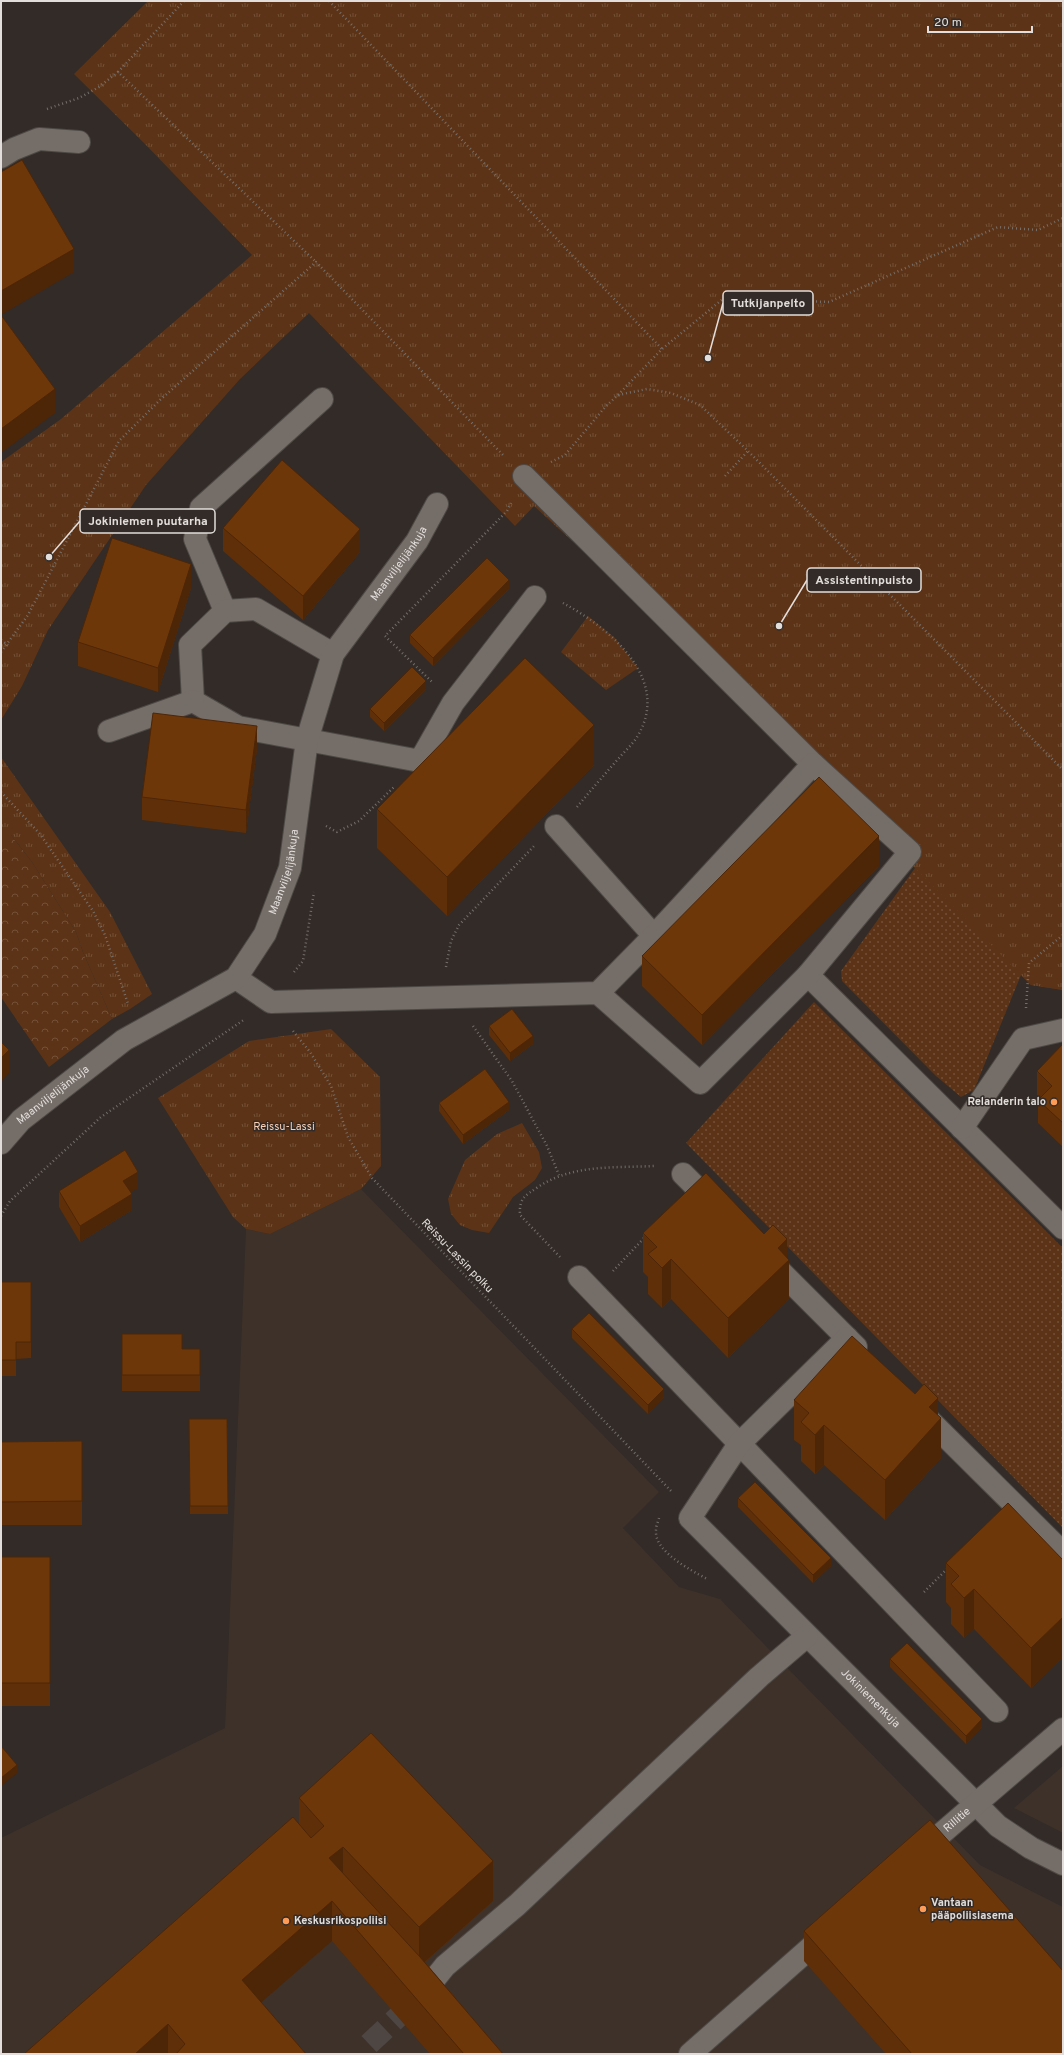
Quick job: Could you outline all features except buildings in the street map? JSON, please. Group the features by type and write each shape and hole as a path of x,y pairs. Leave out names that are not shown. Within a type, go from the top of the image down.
{"street":[{"path":"1,157 39,139 79,142"},
{"path":"226,611 194,539 201,508 322,399"},
{"path":"236,978 271,1002 598,993 700,1083 808,975 910,852 813,764 524,476"},
{"name":"Maanviljelijänkuja","path":"1,1143 20,1120 124,1040 236,978 265,934 290,868 307,740 333,654 417,541 437,504"},
{"path":"193,701 238,728 420,761 453,703 535,597"},
{"path":"193,701 190,645 226,611 256,609 333,654"},
{"path":"109,731 193,701"},
{"path":"598,993 654,936 813,764"},
{"path":"556,826 654,936"},
{"path":"808,975 1063,1228"},
{"path":"962,1128 1023,1039 1063,1030"},
{"path":"683,1174 729,1220"},
{"path":"751,1242 869,1360"},
{"path":"586,1284 997,1711"},
{"path":"739,1444 847,1338"},
{"path":"902,1393 1063,1553"},
{"name":"Jokiniemenkuja","path":"739,1444 690,1518 974,1804 998,1826 1024,1844 1063,1864"},
{"path":"420,1996 445,1966 517,1904 759,1677 807,1636"},
{"name":"Rillitie","path":"907,1864 974,1804 1063,1729"},
{"path":"690,2054 842,1920"}],"path":[{"path":"79,98 99,87 118,72 184,1"},
{"path":"329,1 662,349"},
{"path":"118,72 316,262 524,476 565,455 606,406 662,349 724,298 829,302 998,228 1038,230 1063,218"},
{"path":"1,652 8,645 28,615 119,441 160,400 316,262"},
{"path":"618,395 647,389 671,393 700,405 748,451 1063,770"},
{"path":"725,476 748,451"},
{"path":"535,597 559,600 588,616 615,638 638,668 645,687 647,703 645,718 637,738 574,810"},
{"path":"385,636 453,703"},
{"path":"1,640 8,645"},
{"path":"325,826 337,832 359,821 420,761"},
{"path":"1,792 40,834 93,911 105,935 130,1009 136,1034"},
{"path":"523,856 459,925 451,942 447,998 512,1081 547,1146 559,1175"},
{"path":"1023,1039 1030,963 1063,935"},
{"name":"Reissu-Lassin polku","path":"271,1002 310,1052 331,1086 348,1137 372,1178 672,1492"},
{"path":"647,1236 586,1284 520,1215 520,1204 526,1195 552,1178 574,1171 660,1166 672,1167 683,1174"},
{"path":"903,1612 953,1564"}],"shaded area":[{"path":"361,1189 659,1492 623,1528 679,1587 720,1599 980,1865 1063,1907 1063,2054 1,2054 1,1838 225,1728 246,1229 270,1234"},
{"path":"1063,1766 1063,1833 1014,1808"}],"green space":[{"path":"148,1 1063,1 1063,990 1031,985 788,740 534,506 515,526 309,313 240,379 146,485 48,630 22,686 1,720 1,462 61,419 252,255 146,145 74,74"},
{"path":"588,616 615,638 638,668 606,690 561,652"},
{"path":"1,757 110,912 152,994 112,1019 76,932 32,862 11,835 1,841"},
{"path":"970,778 1063,990 1031,985 1021,975 974,1090 961,1097 936,1076 842,981 841,971 915,868"},
{"path":"1,827 11,835 32,862 76,932 112,1019 49,1067 1,997"},
{"path":"814,1002 1063,1248 1063,1528 686,1143"},
{"name":"Reissu-Lassi","path":"331,1029 380,1077 381,1166 361,1189 270,1234 246,1229 233,1217 158,1098 249,1041"},
{"path":"522,1123 539,1152 542,1168 535,1180 513,1197 489,1233 472,1230 460,1225 451,1214 448,1199 465,1160 497,1134"}],"tunnel":[{"path":"369,2044 419,1997"}],"place":[{"name":"Tutkijanpelto","path":"708,358"},
{"name":"Jokiniemen puutarha","path":"49,557"},
{"name":"Assistentinpuisto","path":"779,626"},
{"name":"Relanderin talo","path":"1054,1102"},
{"name":"Vantaan pääpoliisiasema","path":"923,1909"},
{"name":"Keskusrikospoliisi","path":"286,1921"}]}
